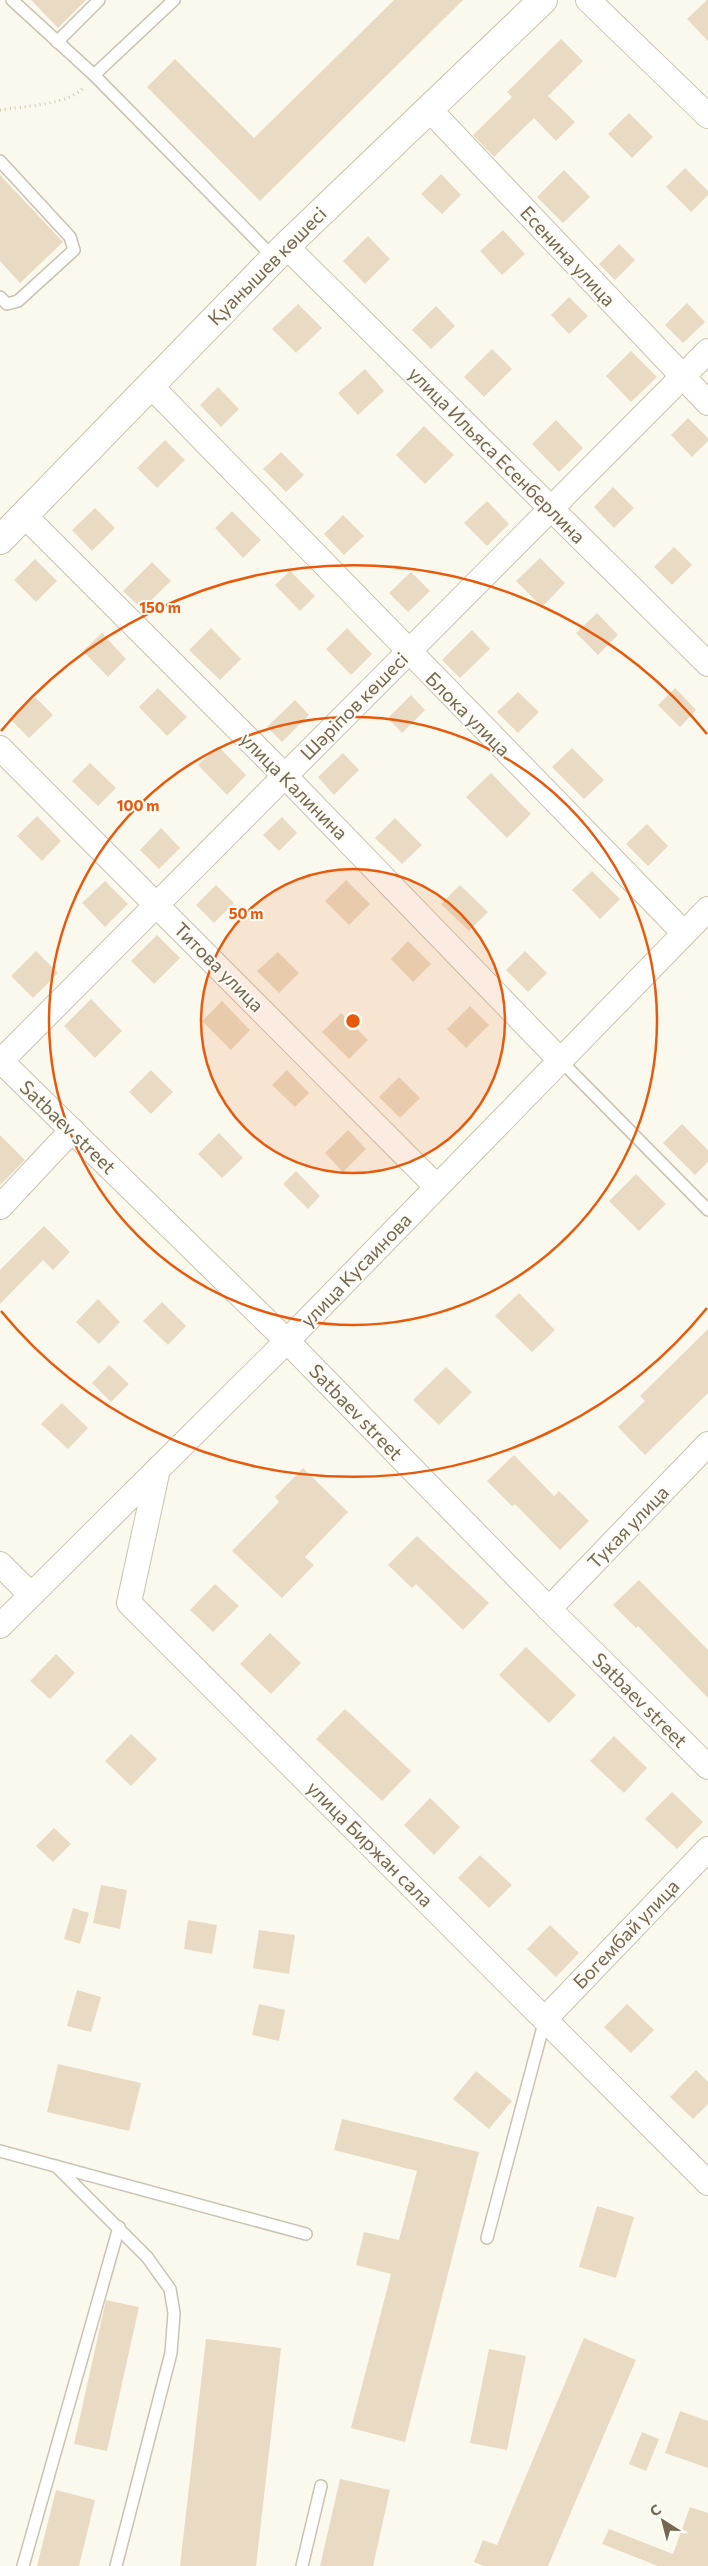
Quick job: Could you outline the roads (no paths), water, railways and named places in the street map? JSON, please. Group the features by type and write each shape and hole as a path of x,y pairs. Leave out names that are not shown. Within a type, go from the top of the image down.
{"street":[{"name":"Қуанышев көшесі","path":"0,540 280,252 542,0"},
{"path":"588,0 708,116"},
{"name":"Есенина улица","path":"429,109 708,403"},
{"name":"улица Ильяса Есенберлина","path":"280,252 550,509 708,664"},
{"name":"Шәріпов көшесі","path":"1,1061 708,351"},
{"name":"Блока улица","path":"150,385 408,652 684,933"},
{"name":"улица Калинина","path":"25,516 285,776 560,1060"},
{"name":"Титова улица","path":"0,748 436,1187"},
{"name":"улица Кусаинова","path":"0,1626 287,1341 708,908"},
{"name":"Satbaev street","path":"1,1061 287,1341 549,1609 708,1767"},
{"path":"0,1207 72,1130"},
{"name":"Тукая улица","path":"549,1609 708,1444"},
{"name":"улица Биржан сала","path":"158,1469 129,1603 708,2183"},
{"path":"0,1564 31,1595"},
{"name":"Богембай улица","path":"544,2019 708,1849"}],"lane":[{"path":"12,0 94,75 280,252"},
{"path":"57,42 99,0"},
{"path":"94,75 174,0"},
{"path":"0,161 70,237 74,250 18,301 6,304 0,297"},
{"path":"560,1060 708,1210"},
{"path":"487,2238 544,2019"},
{"path":"0,2151 306,2234"},
{"path":"56,2166 147,2257 170,2289 174,2313 171,2354 116,2566"},
{"path":"23,2566 118,2227"},
{"path":"302,2566 321,2486"}]}
